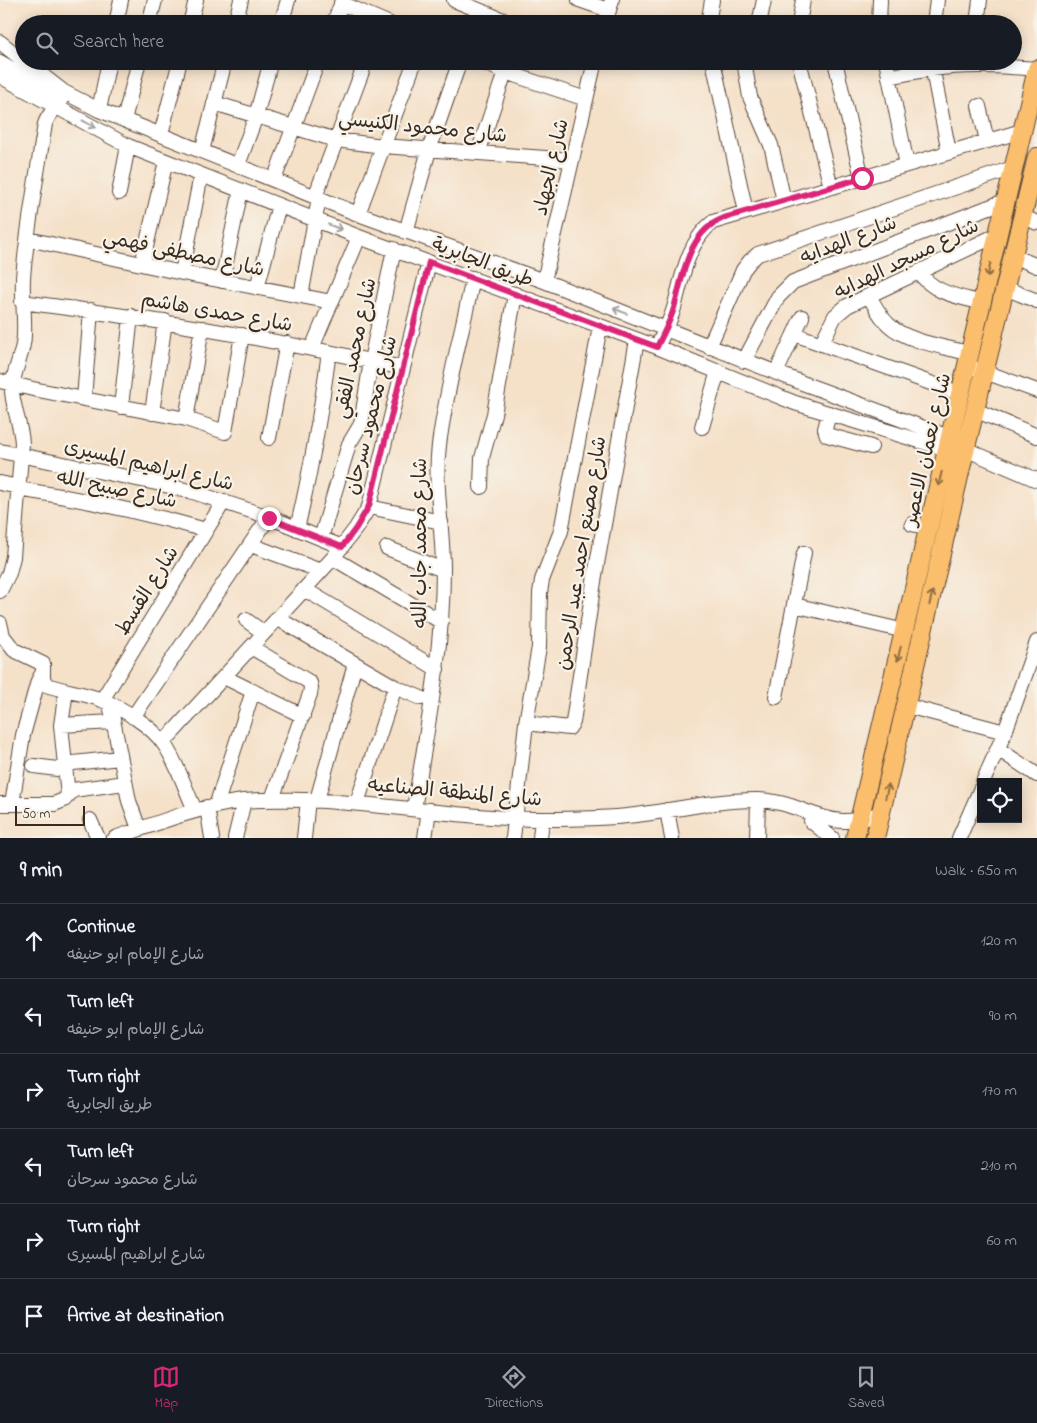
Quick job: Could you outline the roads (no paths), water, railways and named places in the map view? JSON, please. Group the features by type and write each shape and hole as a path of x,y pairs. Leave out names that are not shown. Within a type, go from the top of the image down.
{"main road":[{"name":"شارع نعمان الاعصر","path":"857,831 905,631 920,526 975,410 975,336 1037,69"},
{"name":"شارع نعمان الاعصر","path":"875,838 908,699 959,447 961,394 974,363 992,341 1013,256 1030,219 1037,160"},
{"path":"975,336 992,341"},
{"path":"891,687 908,699"}],"street":[{"path":"118,15 121,0"},
{"path":"152,15 156,0"},
{"path":"192,15 196,0"},
{"path":"237,15 241,0"},
{"path":"284,15 288,0"},
{"path":"454,0 491,15"},
{"path":"578,0 608,11"},
{"path":"710,15 712,0"},
{"path":"762,15 764,0"},
{"path":"800,15 803,0"},
{"path":"879,15 880,0"},
{"path":"935,15 936,0"},
{"path":"978,15 980,0"},
{"path":"337,15 342,2 368,15"},
{"name":"طريق الجابرية","path":"0,42 15,54"},
{"path":"0,62 61,99 47,117 45,124 25,260 22,302 24,343 14,374 6,383"},
{"path":"1022,68 1037,69"},
{"name":"طريق الجابرية","path":"33,70 61,99 128,146 359,237 657,347 795,403 959,447"},
{"path":"99,110 107,70"},
{"path":"124,120 137,70"},
{"path":"160,134 178,70"},
{"path":"202,151 223,70"},
{"path":"238,165 256,116 269,70"},
{"path":"274,180 315,70"},
{"path":"301,296 317,198 336,140 363,70"},
{"path":"358,214 412,70"},
{"path":"406,232 429,150 457,70"},
{"path":"500,70 586,99"},
{"name":"شارع الجهاد","path":"544,281 593,70"},
{"path":"715,70 746,212"},
{"path":"746,70 750,97 771,145 784,201"},
{"path":"802,70 831,187"},
{"path":"837,70 862,178"},
{"path":"888,70 907,165"},
{"path":"889,77 914,70"},
{"path":"933,70 949,152"},
{"path":"478,153 505,72"},
{"name":"طريق الجابرية","path":"0,76 61,99 99,110 358,214 544,281 959,447"},
{"name":"شارع محمود الكنيسي","path":"214,104 336,140 429,150 572,160"},
{"path":"979,106 987,141"},
{"path":"657,347 674,309 682,274 698,238 704,229 713,222 1022,131"},
{"path":"119,193 128,146"},
{"path":"142,264 166,161"},
{"path":"709,347 743,270 758,254 1013,168"},
{"path":"182,273 201,175"},
{"path":"222,281 240,190"},
{"name":"شارع الهدايه","path":"744,361 778,297 793,282 1005,201"},
{"path":"257,288 279,205"},
{"name":"شارع مسجد الهدايه","path":"821,344 831,322 840,310 997,235"},
{"path":"312,348 359,237"},
{"name":"شارع مصطفى فهمي","path":"28,239 182,273 332,302"},
{"name":"شارع محمد الفقي","path":"321,538 350,444 361,424 371,361 394,250"},
{"path":"1013,256 1037,266"},
{"name":"شارع محمود سرحان","path":"163,743 337,552 356,528 369,506 429,262"},
{"path":"919,272 931,286 982,303"},
{"name":"شارع محمد جاب الله","path":"414,809 437,669 443,570 437,490 439,446 473,278"},
{"path":"1005,288 1037,301"},
{"path":"481,487 482,458 494,414 515,294"},
{"path":"869,296 879,314 889,325 902,334 1037,391"},
{"name":"شارع حمدى هاشم","path":"22,302 165,321 287,343 403,368"},
{"path":"84,399 92,310"},
{"path":"121,407 131,316"},
{"path":"776,373 802,317"},
{"path":"152,413 165,321"},
{"path":"512,838 526,723 539,647 542,580 561,531 600,327"},
{"path":"186,419 202,328"},
{"path":"794,334 961,394"},
{"path":"6,383 186,419 225,432 242,335"},
{"name":"شارع مصنع احمد عبد الرحمن","path":"526,723 569,728 573,722 595,575 637,340"},
{"path":"269,438 287,343"},
{"path":"297,529 322,411 329,352"},
{"path":"702,427 718,371"},
{"path":"0,591 4,572 13,557 22,431 6,383"},
{"path":"975,410 1037,436"},
{"path":"829,413 825,429 827,435 870,446"},
{"path":"959,447 1037,480"},
{"name":"شارع ابراهيم المسيرى","path":"0,452 162,484 224,501 269,518 321,538 337,552 440,621"},
{"name":"شارع صبيح الله","path":"0,483 144,512 206,530"},
{"name":"شارع القسط","path":"106,702 224,501"},
{"path":"369,506 440,522"},
{"path":"133,717 269,518"},
{"path":"0,534 14,536"},
{"path":"250,544 320,571"},
{"path":"387,548 443,570"},
{"path":"776,697 804,553"},
{"path":"304,589 437,669"},
{"path":"794,605 905,631"},
{"path":"277,618 395,687 421,698"},
{"path":"246,620 264,632"},
{"path":"0,623 3,636 14,650"},
{"path":"251,647 310,683 311,688 303,716 272,799"},
{"path":"0,648 14,650 40,661 43,664 43,678 46,685 106,702 150,728 163,743 206,808 212,838"},
{"path":"985,778 1005,732 1036,649"},
{"path":"304,838 312,800 355,664"},
{"path":"44,669 38,681 6,804 54,804 59,803 73,790 125,783"},
{"path":"224,677 303,716"},
{"path":"357,803 395,687"},
{"path":"66,691 62,725 68,796"},
{"path":"206,808 253,692"},
{"path":"908,699 1005,732"},
{"path":"106,702 113,722 129,801 139,829"},
{"path":"62,725 113,722"},
{"path":"998,748 1037,775"},
{"path":"34,766 65,767 120,758"},
{"path":"959,838 977,797"},
{"name":"شارع المنطقة الصناعيه","path":"115,838 206,808 244,801 272,799 357,803 542,819 626,816 718,803 758,800 795,808 827,823 843,825 857,831 882,812"},
{"path":"757,838 758,800"},
{"path":"235,838 244,801"},
{"name":"شارع المنطقة الصناعيه","path":"795,808 832,838"},
{"path":"425,838 429,810"},
{"path":"667,810 672,838"},
{"path":"540,838 542,819"},
{"path":"90,820 98,838"}]}
